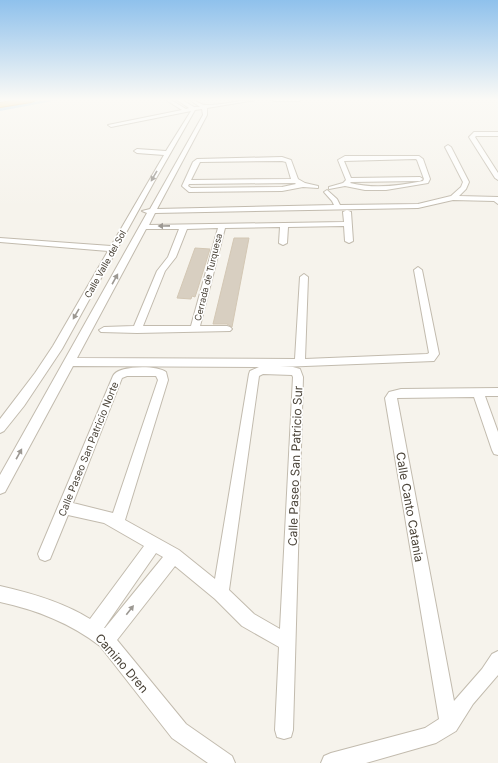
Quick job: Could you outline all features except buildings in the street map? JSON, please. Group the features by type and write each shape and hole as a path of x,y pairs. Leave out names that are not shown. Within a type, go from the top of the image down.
{"street":[{"name":"Calle Valle del Sol","path":"0,428 20,406 44,368 114,249 135,208 178,136"},
{"path":"0,488 193,136"},
{"path":"473,136 472,137 498,178"},
{"path":"448,147 466,182 478,193 495,200"},
{"path":"137,151 167,153"},
{"path":"187,182 295,181 302,185 316,188 317,191 326,191 347,182 360,188 404,187 426,182 427,179 420,159 417,157 342,159 347,182"},
{"path":"295,181 289,161 286,160 201,160 196,162 185,188 189,190 282,189 302,185"},
{"path":"453,198 464,188 466,182"},
{"path":"316,188 324,185 326,191 337,206"},
{"path":"324,206 326,191"},
{"path":"135,208 414,206 453,198 495,200"},
{"path":"347,212 349,241"},
{"name":"Cerrada de Turquesa","path":"142,230 222,226 348,224"},
{"path":"283,243 284,225"},
{"name":"Cerrada de Turquesa","path":"195,328 222,226"},
{"path":"137,330 161,271 172,257 183,229"},
{"path":"0,240 114,249"},
{"path":"69,362 300,363 424,359 433,357 434,354 418,270"},
{"path":"300,363 304,277"},
{"name":"Cerrada de Turquesa","path":"104,330 195,328 227,329"},
{"name":"Calle Paseo San Patricio Sur","path":"221,593 254,374 261,370 293,371 296,372 298,377 284,730"},
{"name":"Calle Paseo San Patricio Norte","path":"45,554 118,376 126,372 158,372 162,375 163,380 117,523"},
{"path":"478,392 498,450"},
{"name":"Calle Canto Catania","path":"449,724 391,398 393,395 401,393 498,392"},
{"path":"64,508 107,517 174,555 221,593 248,620 288,644"},
{"path":"100,635 154,544"},
{"path":"100,635 174,555"},
{"name":"Camino Dren","path":"0,594 24,599 73,618 100,635 179,731 225,763"},
{"path":"331,763 429,736 449,724 466,698 495,670"}]}
